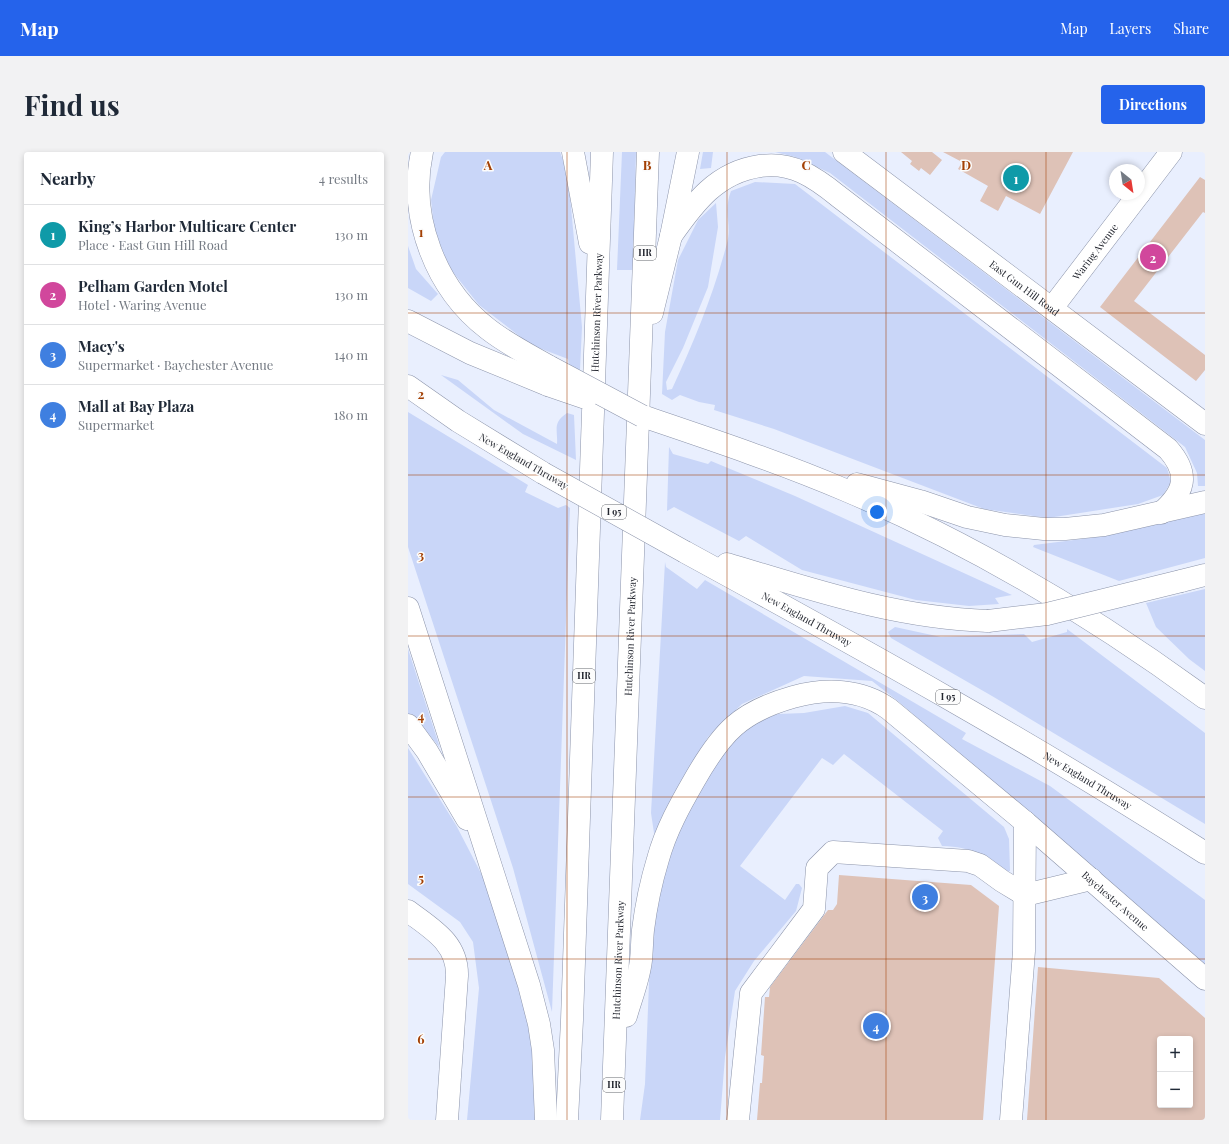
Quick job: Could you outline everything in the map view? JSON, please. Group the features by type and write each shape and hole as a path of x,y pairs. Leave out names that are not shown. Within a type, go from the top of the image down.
{"main road":[{"path":"422,152 412,179 410,201 415,232 429,262 447,289 475,318 549,376"},
{"path":"573,152 597,276"},
{"name":"Hutchinson River Parkway","path":"567,1120 572,1020 602,152"},
{"name":"Hutchinson River Parkway","path":"612,1120 616,1050 648,152"},
{"path":"641,355 671,236 688,152"},
{"name":"East Gun Hill Road","path":"844,152 1205,424"},
{"name":"Waring Avenue","path":"1145,186 1171,152"},
{"path":"671,236 703,195 719,181 732,174 754,167 770,166 795,170 812,178 838,196 1168,449 1179,463 1182,480 1177,497 1161,513"},
{"name":"Waring Avenue","path":"1052,308 1134,200"},
{"path":"408,321 470,353 549,376 642,416 687,432 771,460 920,501 967,517 1024,528 1044,530 1086,528 1161,513 1205,502"},
{"name":"New England Thruway","path":"408,386 458,421 543,473 967,708 1090,781 1205,853"},
{"path":"771,460 846,490 985,557 1094,620 1155,661 1205,698"},
{"path":"685,552 826,594 886,609 941,619 988,620 1028,618 1205,575"},
{"path":"408,608 536,1009 543,1050 546,1120"},
{"name":"Baychester Avenue","path":"616,1050 641,962 646,912 658,858 675,814 709,754 728,730 749,714 775,702 814,692 850,693 870,698 881,703 1025,822 1205,980"},
{"path":"408,725 427,752 484,847"},
{"path":"1011,1120 1024,951 1025,822"},
{"path":"738,1120 751,994 814,909 817,868 833,852 968,861 980,865 1025,895 1091,879"},
{"path":"408,911 444,939 454,953 458,969 446,1120"}],"shaded area":[{"path":"445,152 560,152 568,174 582,327 580,370 569,366 568,359 531,345 479,305 452,271 435,237 431,200 441,157"},
{"path":"622,152 636,152 633,270 617,270"},
{"path":"703,152 713,152 711,168 700,169"},
{"path":"775,152 825,152 1205,440 1205,486 1198,486 1197,473 1185,447 830,173 795,157"},
{"path":"755,182 795,184 1167,468 1171,482 1163,495 1138,504 1048,518 984,509 774,429 714,410 715,405 699,402 680,395 672,400 662,394 665,332 678,260 698,220 716,203 718,227 708,287 683,348 666,382 667,390 672,389 696,335 722,262 729,231 728,205 731,191"},
{"path":"408,246 416,269 438,294 431,301 408,288"},
{"path":"441,375 458,380 494,410 557,444 557,427 559,420 567,413 574,415 576,460 523,434"},
{"path":"408,412 528,485 525,492 558,508 566,505 570,508 552,1012 513,868 408,547"},
{"path":"669,447 673,454 708,464 711,461 795,496 1012,595 995,598 999,604 969,606 916,600 802,570 746,536 739,541 674,507 667,511"},
{"path":"1205,511 1205,558 1119,581 1033,547 1034,545 1090,538"},
{"path":"665,562 666,567 697,589 705,580 966,733 962,739 1050,786 1205,900 1205,969 899,702 872,681 804,676 742,704 708,737 681,785 659,834 654,833 651,813"},
{"path":"1205,589 1205,671 1189,659 1156,627 1146,603"},
{"path":"895,627 941,637 1024,634 1032,642 1067,632 1067,629 1205,733 1205,824 992,696 891,638 888,632"},
{"path":"408,649 440,748 427,732 408,715"},
{"path":"845,706 868,713 1004,827 1009,839 1010,871 1002,873 981,856 969,850 942,846 938,838 943,831 844,754 833,765 822,758 740,866 785,900 796,884 799,884 802,888 796,911 754,961 735,991 725,1057 720,1120 640,1120 645,1084 651,933 665,863 703,778 750,723 778,714 804,713"},
{"path":"408,748 456,825 484,879 512,962 532,1040 535,1120 467,1120 479,988 473,942 460,922 408,884"}],"building":[{"path":"901,152 932,152 942,160 930,175 921,168 919,171 910,164 912,161"},
{"path":"943,152 1073,152 1040,214 1006,196 998,211 980,201 988,186 958,169 962,162"},
{"path":"1200,177 1205,180 1205,213 1203,212 1134,301 1205,355 1205,370 1196,381 1100,307"},
{"path":"839,875 971,885 999,906 983,1120 757,1120 764,1056 761,1055 765,997 769,997 770,987 828,910 833,910 837,904"},
{"path":"1038,967 1159,978 1205,1018 1205,1120 1027,1120"}],"place":[{"name":"King’s Harbor Multicare Center","path":"1016,178"},
{"name":"Pelham Garden Motel","path":"1153,257"},
{"name":"Macy's","path":"925,897"},
{"name":"Mall at Bay Plaza","path":"876,1026"}]}
